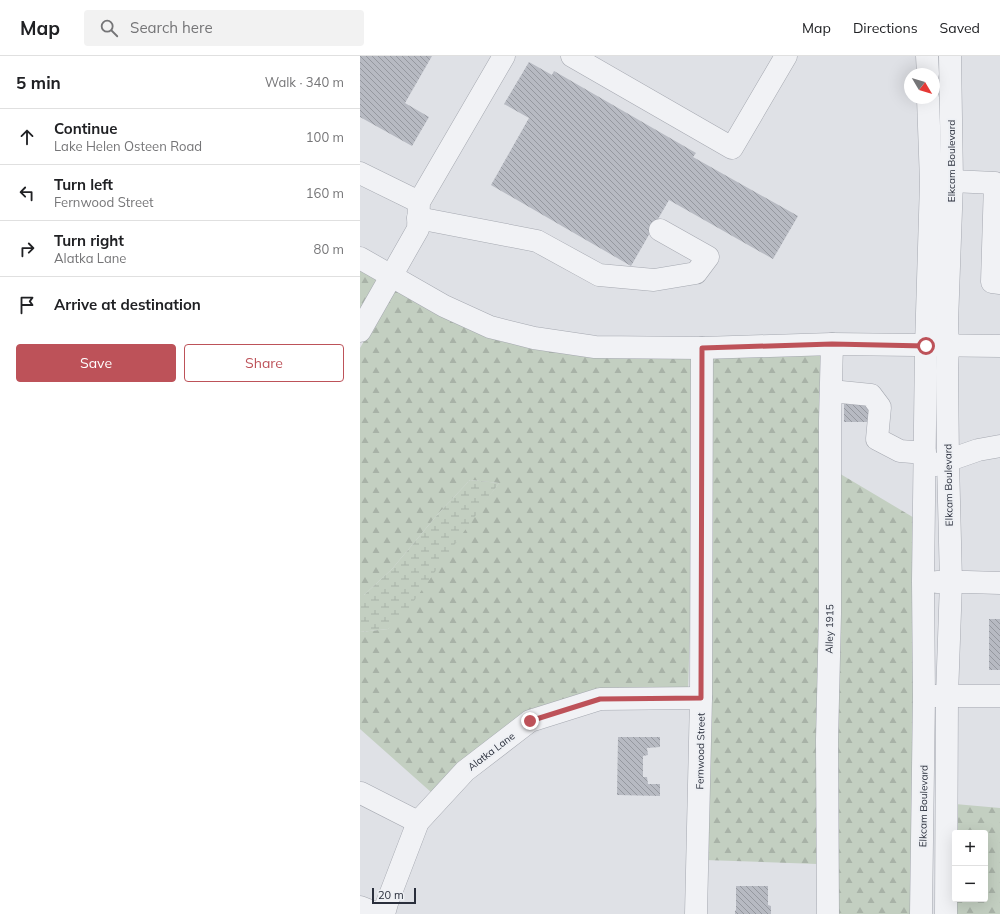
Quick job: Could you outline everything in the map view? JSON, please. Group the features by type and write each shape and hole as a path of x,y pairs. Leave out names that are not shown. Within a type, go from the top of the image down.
{"street":[{"path":"360,331 418,229 419,210 504,56"},
{"path":"572,56 732,148 786,56"},
{"path":"927,56 928,68"},
{"name":"Elkcam Boulevard","path":"922,914 924,696 923,581 926,346 941,182 950,56"},
{"name":"Elkcam Boulevard","path":"929,104 941,182 948,346 948,461 951,582 947,696 946,914"},
{"path":"360,173 419,210 537,241 599,275 654,280 696,273 708,257 660,230"},
{"path":"941,182 997,182 992,282 1000,283"},
{"path":"360,258 444,306 490,327 534,338 595,347 702,348 832,344 1000,346"},
{"name":"Alley 1915","path":"828,914 827,740 830,614 830,421 832,344"},
{"name":"Fernwood Street","path":"696,914 701,698 702,348"},
{"path":"831,391 871,395 880,407 877,439 924,461 948,461 978,450 1000,446"},
{"path":"923,581 1000,583"},
{"path":"924,696 1000,696"},
{"name":"Alatka Lane","path":"384,914 418,822 465,771 530,721 600,699 701,698"},
{"path":"361,793 418,822"},
{"path":"360,908 378,914"}],"green space":[{"path":"360,266 381,278 360,314"},
{"path":"396,286 441,312 694,356 693,538 688,690 599,691 432,793 360,729 360,632 388,629 499,483 470,480 438,514 392,569 364,595 360,595 360,348"},
{"path":"831,352 832,469 916,519 913,914 818,914 817,864 705,860 710,356"},
{"path":"470,480 499,483 406,612 388,629 360,632 360,595 364,595 392,569 438,514"},
{"path":"955,804 1000,808 1000,914 954,914 954,902 988,902 988,830 955,830"}],"building":[{"path":"360,56 432,56 405,103 429,117 412,146 360,117"},
{"path":"529,62 552,75 554,71 696,153 693,157 798,216 773,259 669,200 631,266 491,185 529,118 504,104"},
{"path":"844,399 871,403 870,422 844,422"},
{"path":"989,619 1000,619 1000,670 989,670"},
{"path":"618,737 660,737 660,747 647,748 648,755 643,756 643,777 647,777 648,784 660,784 660,796 617,795"},
{"path":"736,886 768,886 768,905 771,906 771,914 735,914"}],"route":[{"path":"530,721 600,699 701,698 702,348 832,344 926,346"}]}
